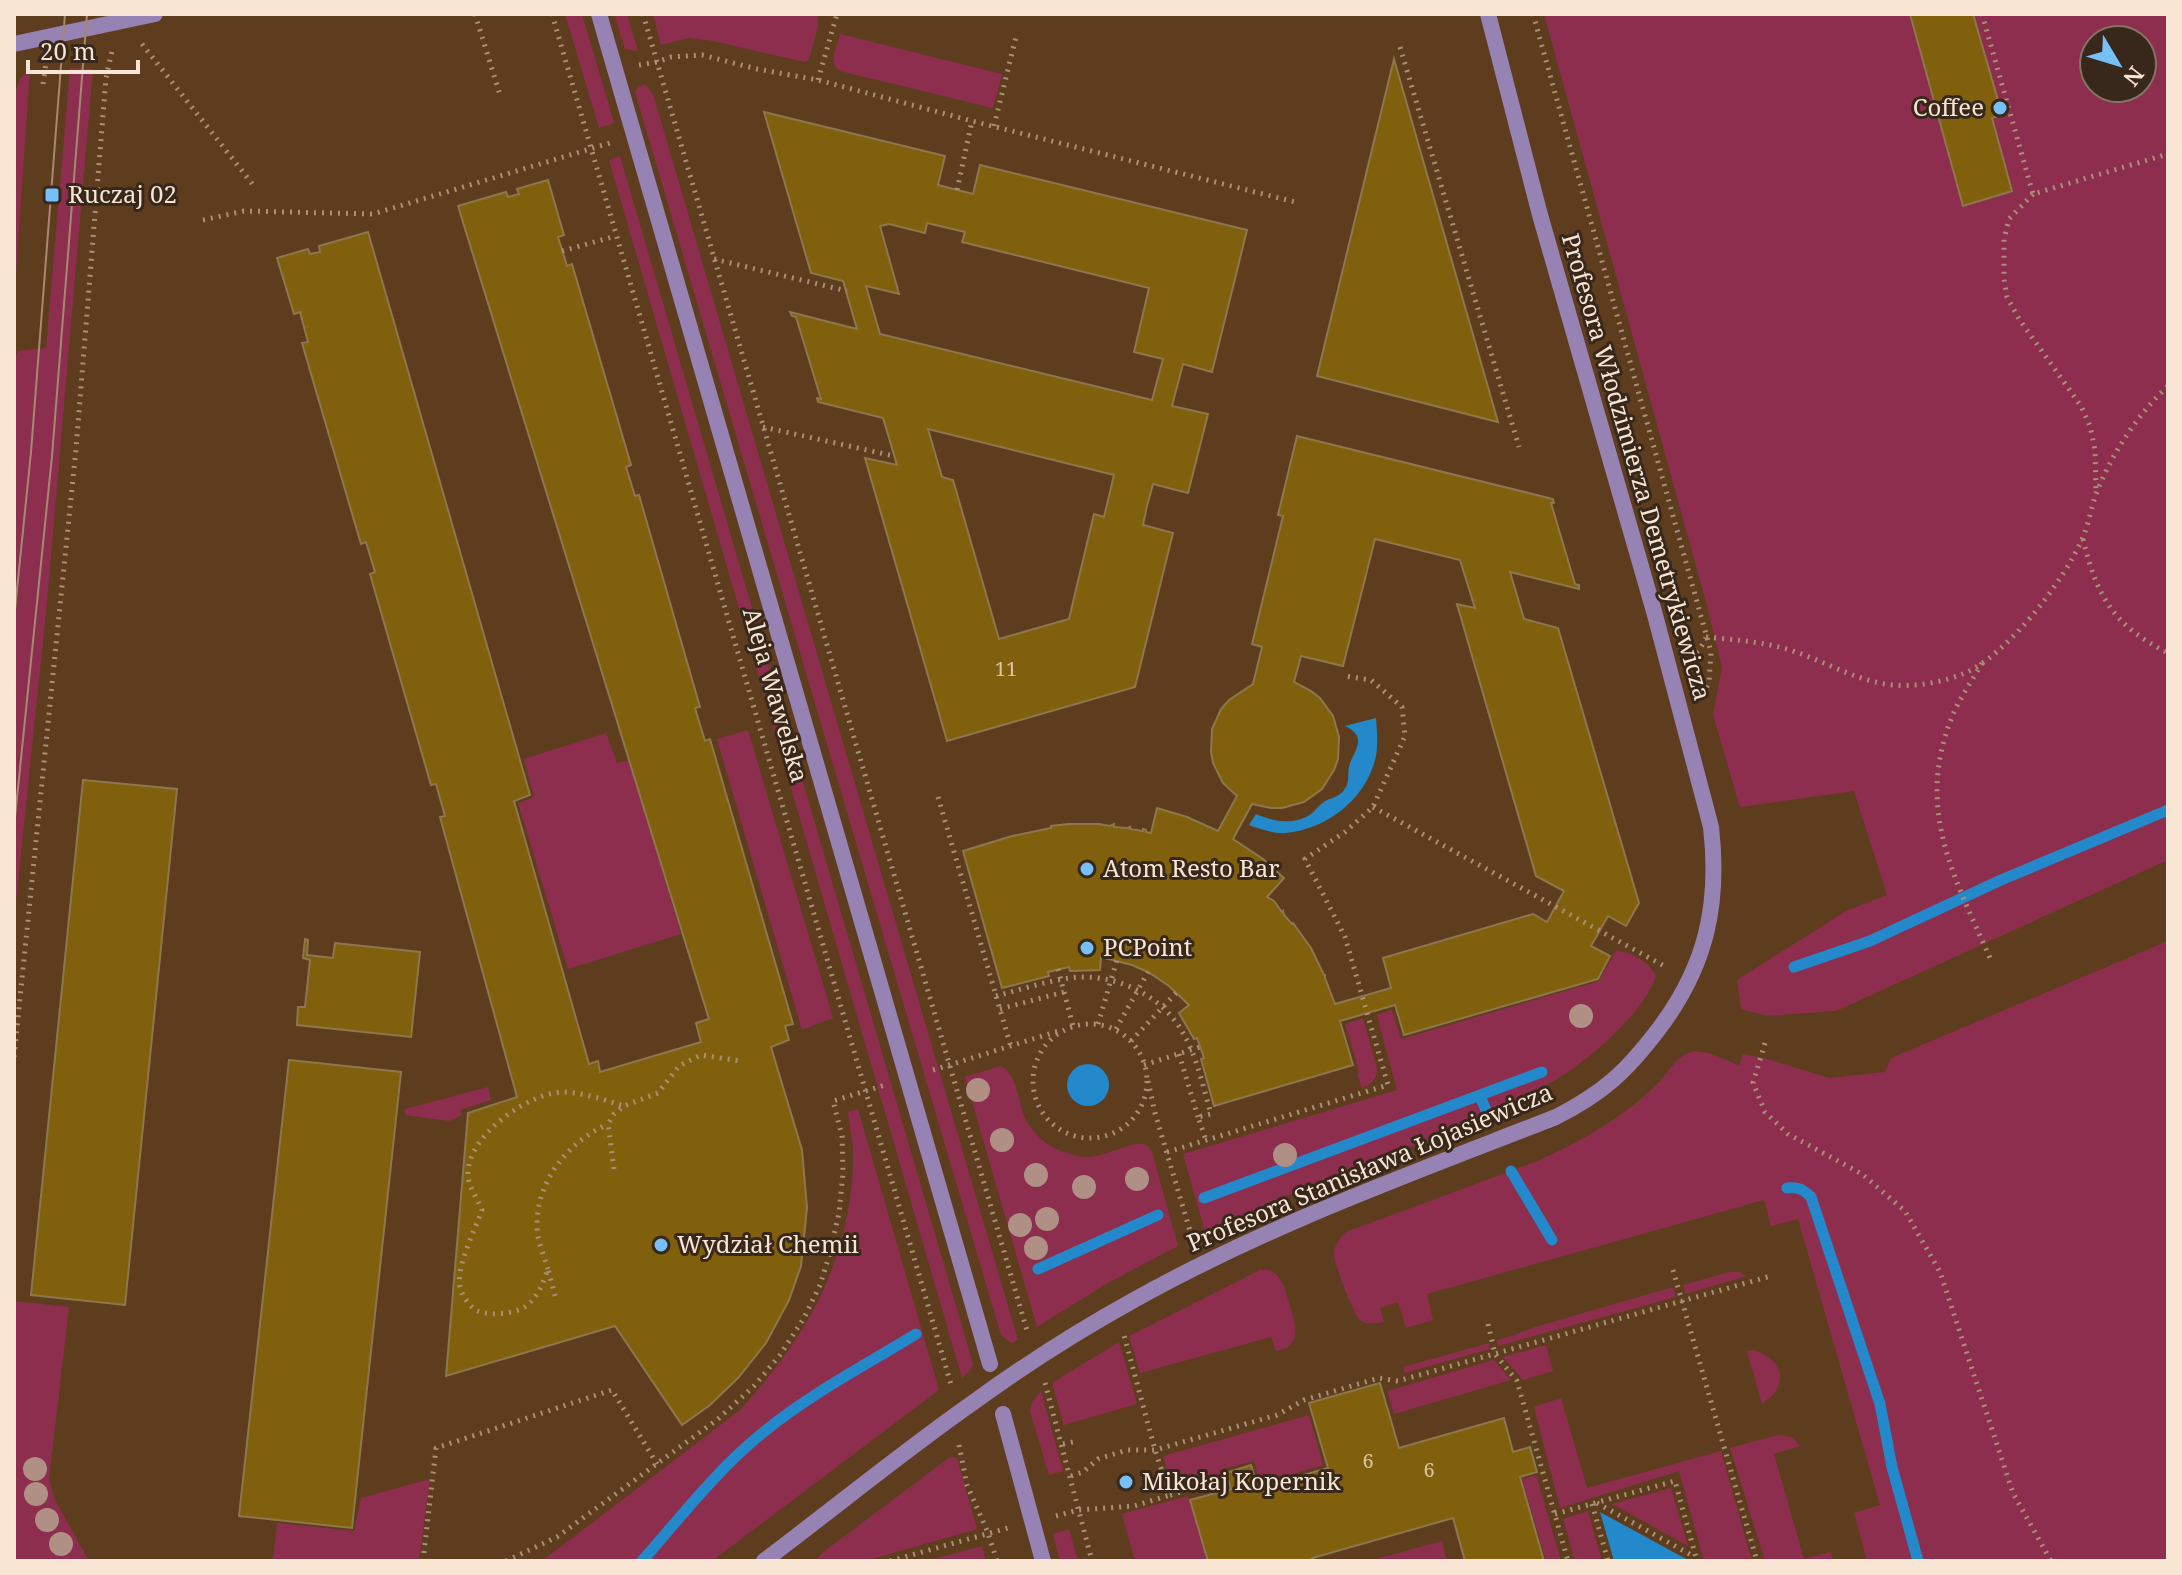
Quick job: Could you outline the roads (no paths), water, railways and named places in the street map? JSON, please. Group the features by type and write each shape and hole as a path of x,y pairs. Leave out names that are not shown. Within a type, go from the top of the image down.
{"street":[{"path":"14,44 155,14"},
{"name":"Aleja Wawelska","path":"599,14 990,1364"},
{"name":"Profesora Włodzimierza Demetrykiewicza","path":"1488,14 1540,215 1655,615 1711,827 1713,892 1705,935"},
{"name":"Profesora Stanisława Łojasiewicza","path":"764,1561 996,1386 1134,1300 1207,1261 1355,1195 1556,1117 1585,1102 1612,1083 1636,1059 1678,1003 1698,961 1705,935"},
{"path":"1003,1414 1043,1561"}],"water":[{"path":"1376,718 1377,751 1371,771 1355,798 1343,809 1317,825 1286,833 1249,825 1256,814 1284,821 1305,818 1325,801 1342,792 1358,742 1356,734 1345,726"},
{"path":"1088,1064 1103,1070 1109,1085 1103,1100 1088,1106 1073,1100 1067,1085 1073,1070"},
{"path":"1600,1512 1688,1560 1614,1561"}],"waterway":[{"path":"1794,967 1870,941 2001,880 2168,810"},
{"path":"1204,1198 1542,1072"},
{"path":"1480,1096 1488,1115"},
{"path":"1511,1171 1552,1240"},
{"path":"1787,1188 1800,1189 1811,1197 1880,1404 1892,1467 1918,1561"},
{"path":"1038,1269 1158,1215"},
{"path":"642,1561 714,1479 778,1420 916,1334"}],"tram line":[{"path":"14,619 31,452 65,14"},
{"path":"14,827 52,456 87,14"}],"place":[{"name":"Coffee","path":"2000,108"},
{"name":"Ruczaj 02","path":"52,195"},
{"name":"Atom Resto Bar","path":"1087,869"},
{"name":"PCPoint","path":"1087,948"},
{"name":"Wydział Chemii","path":"661,1245"},
{"name":"Mikołaj Kopernik","path":"1126,1482"}]}
